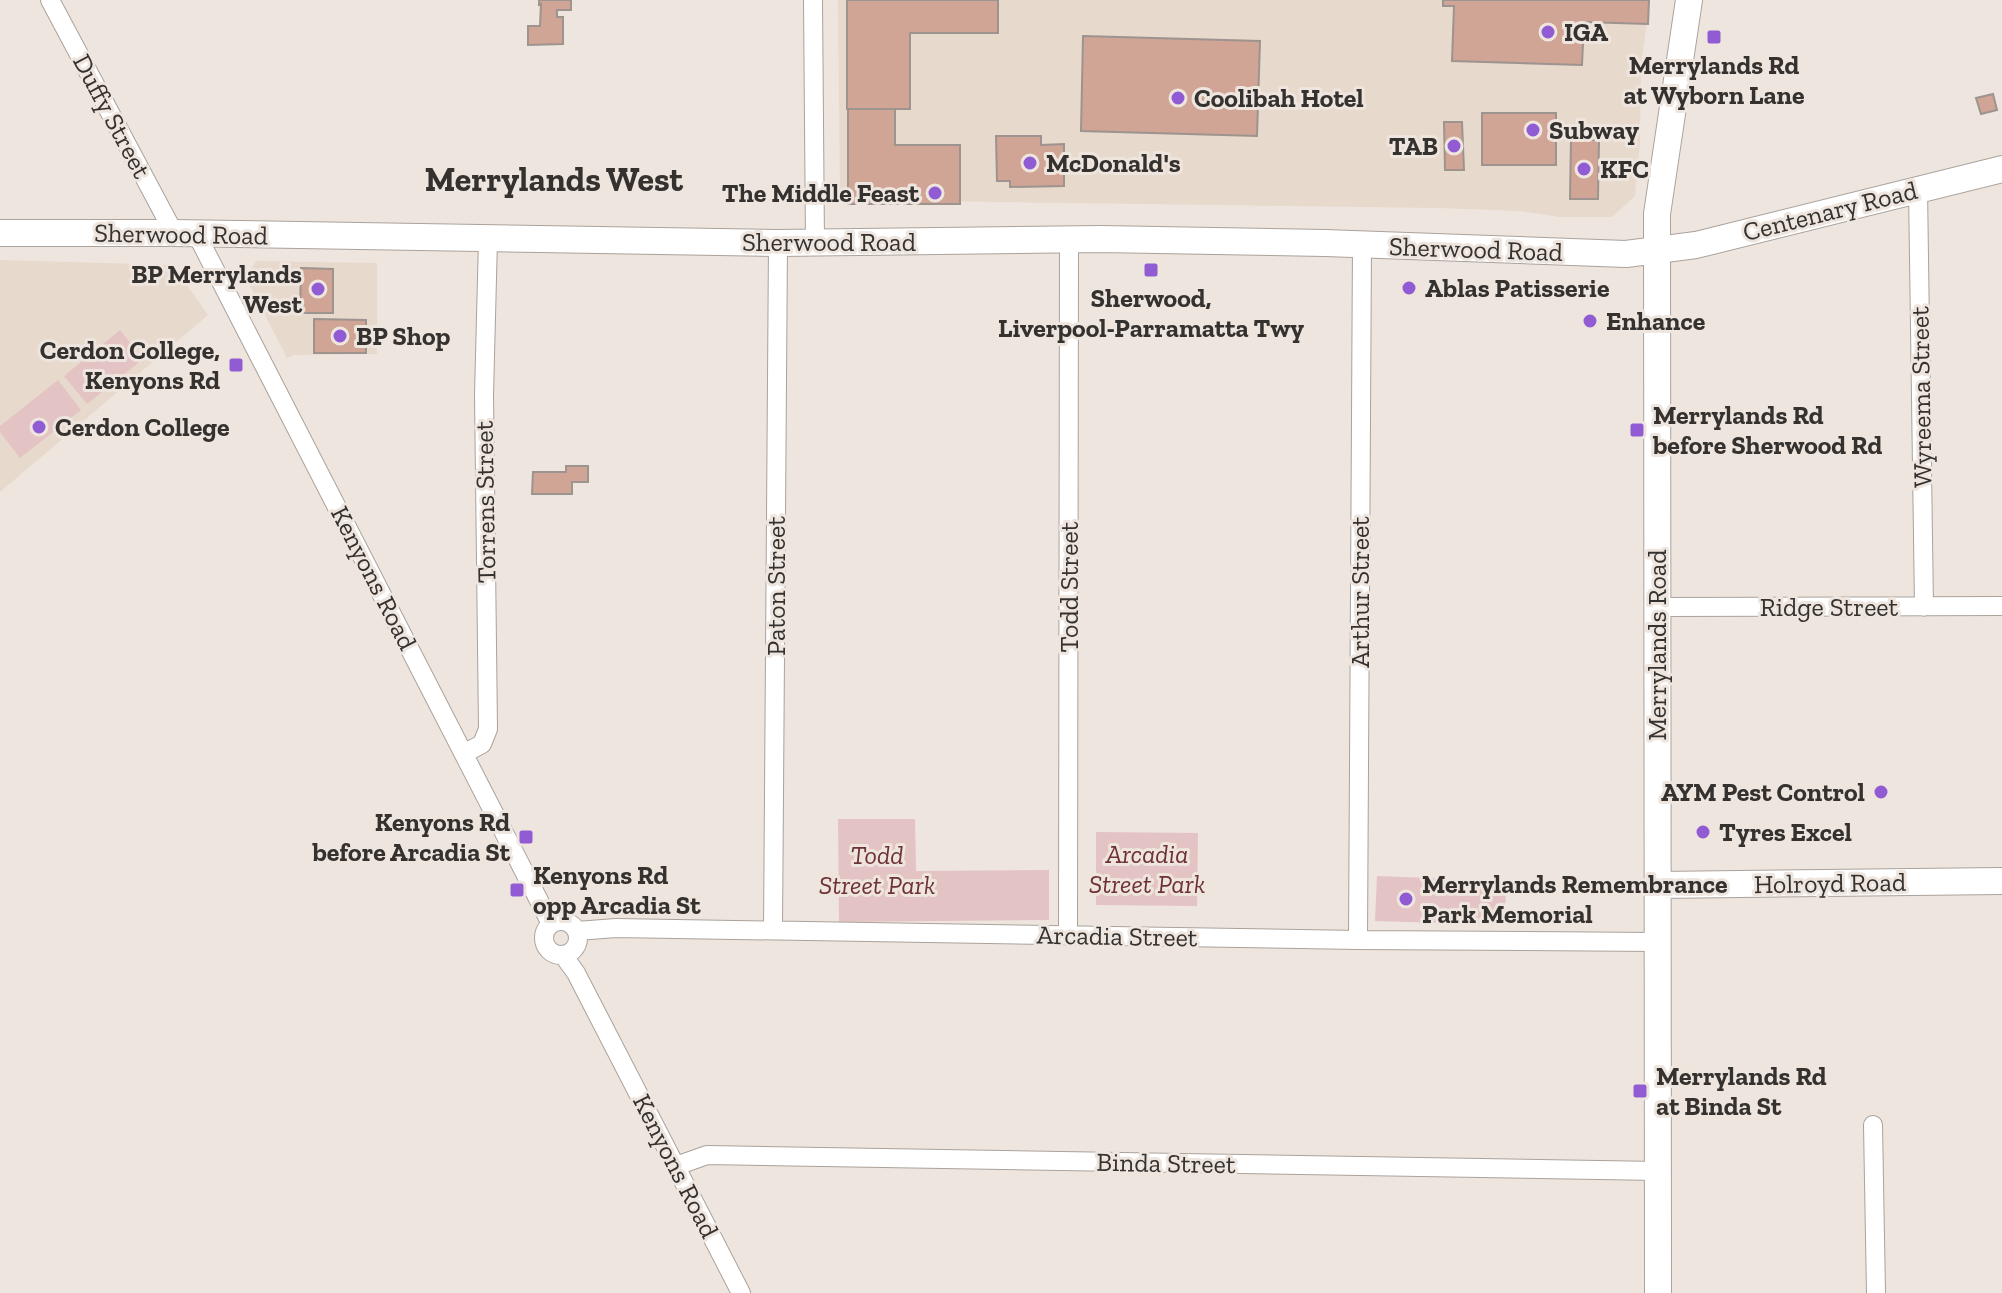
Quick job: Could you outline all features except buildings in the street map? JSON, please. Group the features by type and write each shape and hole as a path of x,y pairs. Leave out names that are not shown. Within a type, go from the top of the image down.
{"main road":[{"name":"Merrylands Road","path":"1658,1293 1657,214 1689,0"},
{"name":"Centenary Road","path":"1657,250 1696,245 2002,169"},
{"name":"Sherwood Road","path":"0,233 778,243 1069,239 1362,244 1626,254 1657,250"},
{"name":"Holroyd Road","path":"1658,885 2002,881"}],"street":[{"name":"Duffy Street","path":"50,0 185,233"},
{"path":"813,0 815,243"},
{"name":"Wyreema Street","path":"1918,188 1924,607"},
{"name":"Kenyons Road","path":"185,233 465,753 551,924"},
{"name":"Torrens Street","path":"465,753 482,744 488,729 484,395 488,239"},
{"name":"Todd Street","path":"1068,936 1069,239"},
{"name":"Paton Street","path":"773,930 778,243"},
{"name":"Arthur Street","path":"1358,940 1362,244"},
{"name":"Ridge Street","path":"1657,607 2002,606"},
{"path":"565,921 577,931 576,946 563,955 552,953 545,945 544,933 551,924 565,921"},
{"name":"Arcadia Street","path":"577,931 607,928 1658,942"},
{"name":"Kenyons Road","path":"563,955 576,973 741,1293"},
{"path":"1873,1125 1876,1293"},
{"name":"Binda Street","path":"676,1166 707,1155 1658,1171"}],"shaded area":[{"path":"838,0 1650,0 1641,64 1640,141 1635,196 1612,217 1560,217 1520,211 1439,208 845,200 840,192"},
{"name":"Cerdon College","path":"0,260 173,265 208,315 0,492"},
{"path":"256,261 377,263 377,354 294,355 287,358 246,278"}],"green space":[{"path":"120,330 143,359 87,404 64,376"},
{"path":"58,380 81,410 20,458 0,432 0,426"},
{"name":"Todd Street Park","path":"838,819 915,819 916,871 1049,870 1049,920 839,922"},
{"name":"Arcadia Street Park","path":"1096,832 1198,833 1197,906 1096,905"},
{"path":"1377,876 1506,881 1505,925 1375,921"}],"place":[{"name":"IGA","path":"1548,32"},
{"name":"Merrylands Rd at Wyborn Lane","path":"1714,37"},
{"name":"Coolibah Hotel","path":"1178,98"},
{"name":"Subway","path":"1533,130"},
{"name":"TAB","path":"1454,146"},
{"name":"McDonald's","path":"1030,163"},
{"name":"KFC","path":"1584,169"},
{"name":"The Middle Feast","path":"935,193"},
{"name":"Sherwood, Liverpool-Parramatta Twy","path":"1151,270"},
{"name":"Ablas Patisserie","path":"1409,288"},
{"name":"BP Merrylands West","path":"318,289"},
{"name":"Enhance","path":"1590,321"},
{"name":"BP Shop","path":"340,336"},
{"name":"Cerdon College, Kenyons Rd","path":"236,365"},
{"name":"Cerdon College","path":"39,427"},
{"name":"Merrylands Rd before Sherwood Rd","path":"1637,430"},
{"name":"AYM Pest Control","path":"1881,792"},
{"name":"Tyres Excel","path":"1703,832"},
{"name":"Kenyons Rd before Arcadia St","path":"526,837"},
{"name":"Kenyons Rd opp Arcadia St","path":"517,890"},
{"name":"Merrylands Remembrance Park Memorial","path":"1406,899"},
{"name":"Merrylands Rd at Binda St","path":"1640,1091"}],"district":[{"name":"Merrylands West","path":"554,179"}]}
